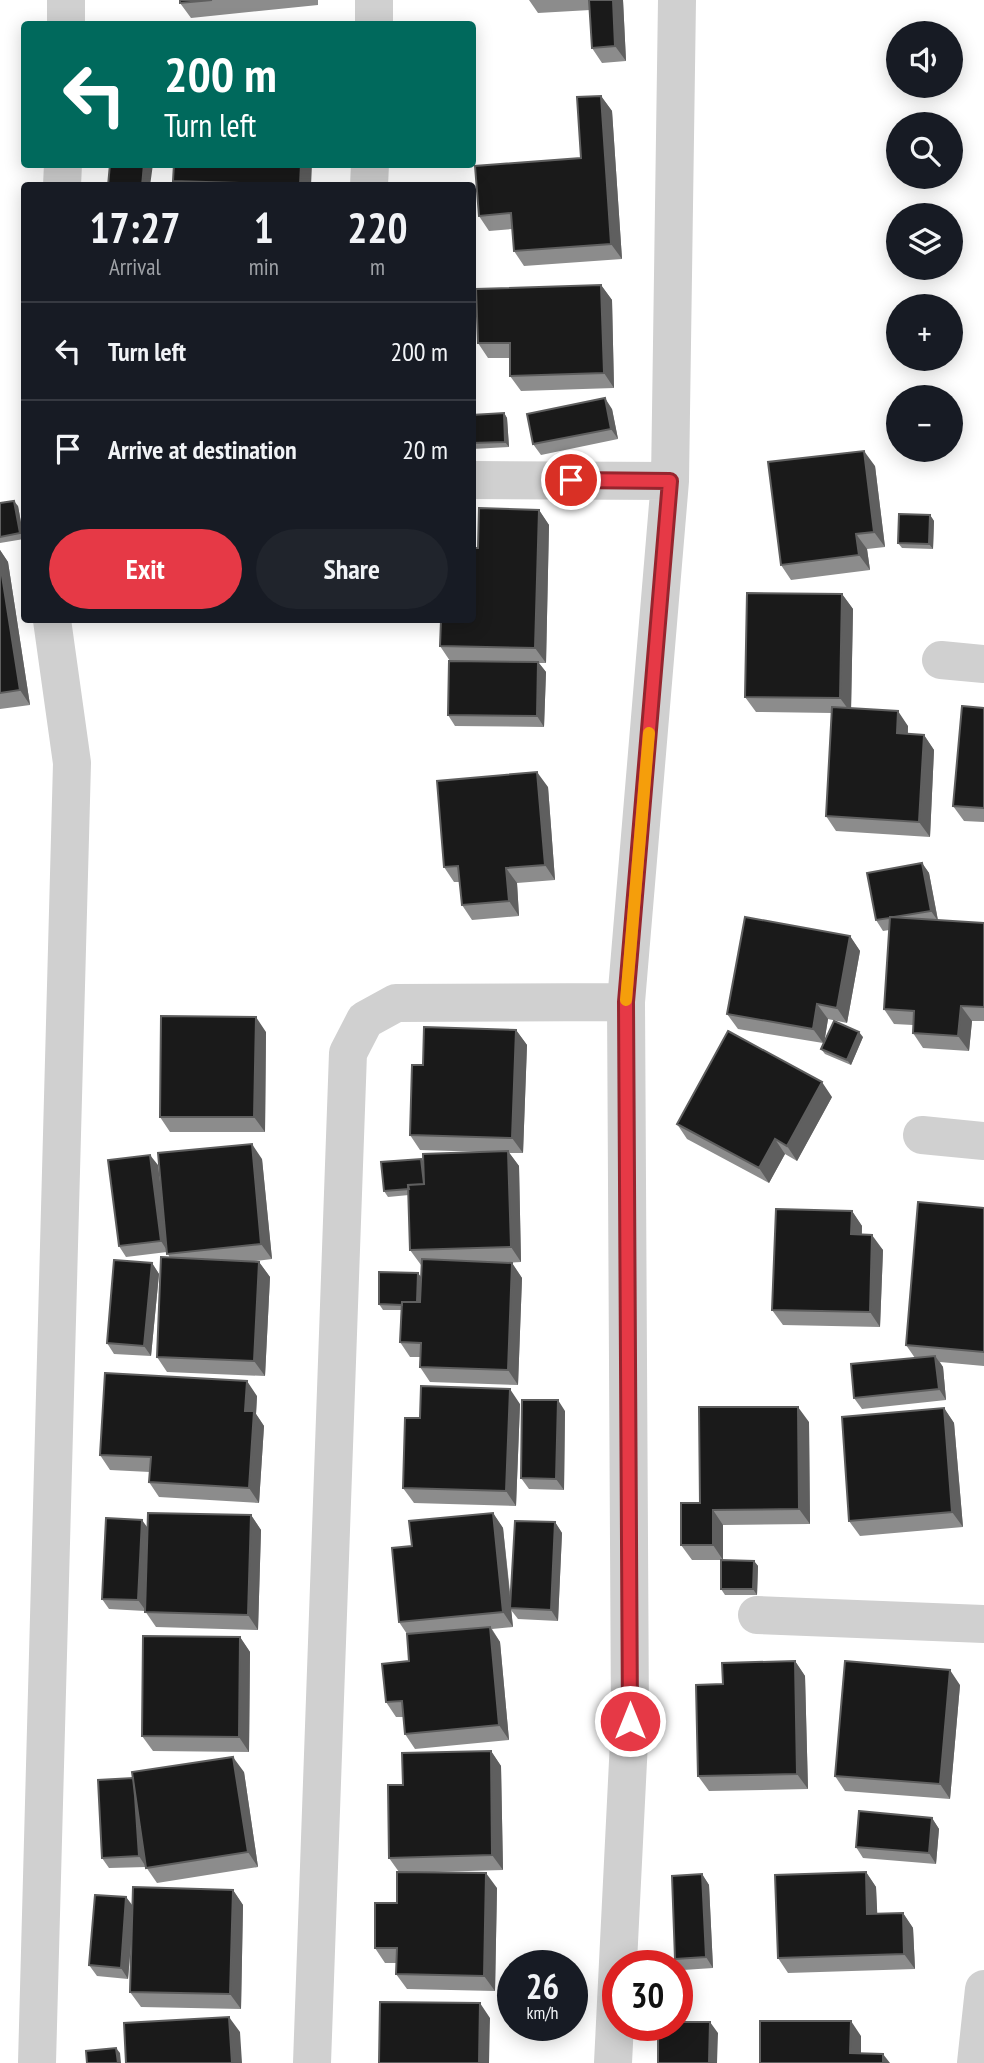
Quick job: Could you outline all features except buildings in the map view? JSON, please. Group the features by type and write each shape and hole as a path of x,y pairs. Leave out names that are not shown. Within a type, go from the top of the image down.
{"street":[{"path":"66,0 66,21"},
{"path":"373,21 374,0"},
{"path":"613,2063 630,1721 626,1002 670,481 677,0"},
{"path":"476,480 670,481"},
{"path":"37,2063 72,764 52,623"},
{"path":"941,660 984,664"},
{"path":"312,2063 348,1053 365,1020 396,1003 626,1002"},
{"path":"922,1135 984,1141"},
{"path":"757,1615 984,1624"},
{"path":"976,2063 984,1989"}],"slow traffic":[{"path":"626,1000 649,733"}],"route":[{"path":"571,480 670,481 626,1002 630,1721"}]}
